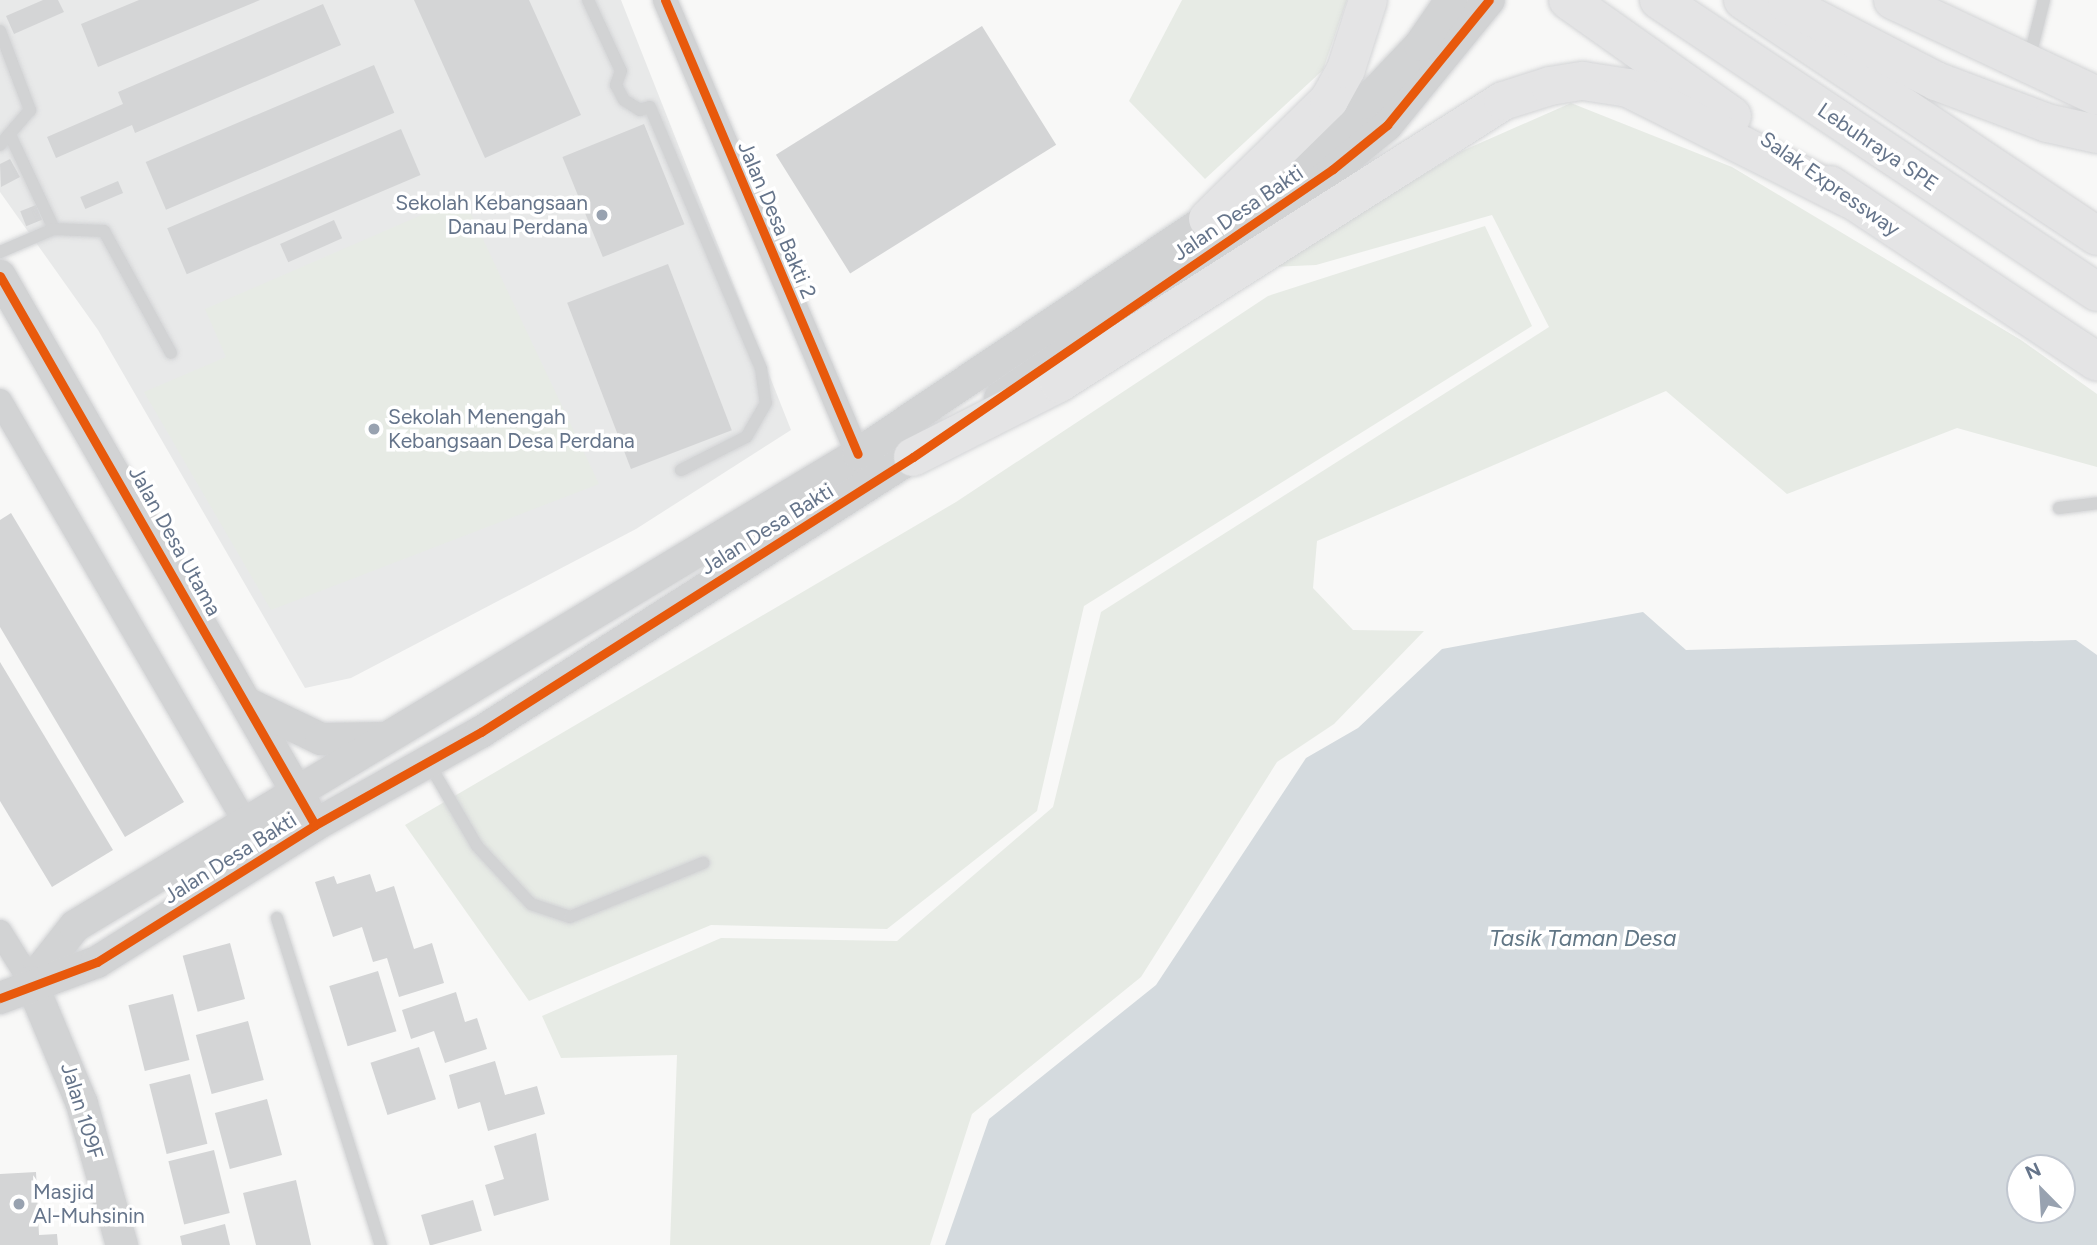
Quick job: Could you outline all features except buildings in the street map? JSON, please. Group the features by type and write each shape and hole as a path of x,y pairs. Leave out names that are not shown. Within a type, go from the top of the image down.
{"highway":[{"path":"1208,219 1329,100 1346,69 1368,0"},
{"name":"Salak Expressway","path":"1568,0 1850,200 2097,362"},
{"name":"Lebuhraya SPE","path":"1659,0 2097,292"},
{"path":"1743,0 2097,236"},
{"path":"1757,0 2033,180 2097,236"},
{"path":"1779,0 1936,81 2047,123 2097,134"},
{"path":"1893,0 2028,68 2097,96"},
{"path":"913,457 1059,383 1503,101 1550,86 1583,81 1628,88 1850,200"}],"street":[{"name":"Jalan Desa Bakti 2","path":"664,0 858,454"},
{"name":"Jalan Desa Bakti","path":"31,982 75,926 245,822 398,737 858,454 1208,219 1335,131 1420,45 1451,0"},
{"name":"Jalan Desa Bakti","path":"0,998 31,982 97,962 315,825 428,761 913,457 1333,169 1387,125 1450,55 1489,0"},
{"name":"Jalan Desa Utama","path":"0,276 298,791 315,825"},
{"path":"0,401 245,822"},
{"path":"248,704 321,738 398,737"},
{"path":"0,932 31,982"},
{"name":"Jalan 109F","path":"31,982 82,1104 122,1245"}],"lane":[{"path":"588,0 621,71 616,85 624,100 640,110 650,107 761,369 766,403 747,437 681,470"},
{"path":"2028,68 2044,0"},
{"path":"0,31 29,101 29,115 5,141 54,229"},
{"path":"0,252 54,229 95,228 110,235 171,353"},
{"path":"2059,508 2097,503"},
{"path":"428,761 477,846 531,904 570,916 703,863"},
{"path":"277,918 381,1245"}],"shaded area":[{"name":"Sekolah Menengah Kebangsaan Desa Perdana","path":"0,0 621,0 791,430 636,529 351,678 305,688 98,330 0,192"},
{"path":"1182,0 1347,0 1323,70 1205,179 1129,101"},
{"path":"1571,103 1732,167 2021,340 2097,394 2097,467 1957,428 1787,494 1666,391 1317,541 1313,588 1353,630 1424,631 1334,724 1277,762 1141,977 972,1114 930,1245 670,1245 677,1055 561,1058 542,1016 721,938 897,941 1053,807 1101,612 1549,327 1492,215 1316,265 1271,267 1462,151"},
{"path":"463,197 599,484 271,610 144,392 226,357 205,309"},
{"path":"1485,226 1532,326 1084,606 1037,811 887,929 711,925 529,1001 405,825 956,502 1268,296"}],"water":[{"name":"Tasik Taman Desa","path":"1643,612 1686,650 2076,640 2097,655 2097,1245 945,1245 989,1119 1156,985 1306,758 1358,728 1442,649"}],"cycle path":[{"path":"665,0 858,454"},
{"path":"0,998 97,962 315,825 481,732 913,457 1333,169 1387,125 1489,0"},
{"path":"0,276 315,825"}],"place":[{"name":"Sekolah Kebangsaan Danau Perdana","path":"602,215"},
{"name":"Sekolah Menengah Kebangsaan Desa Perdana","path":"374,429"},
{"name":"Masjid Al-Muhsinin","path":"19,1204"}]}
